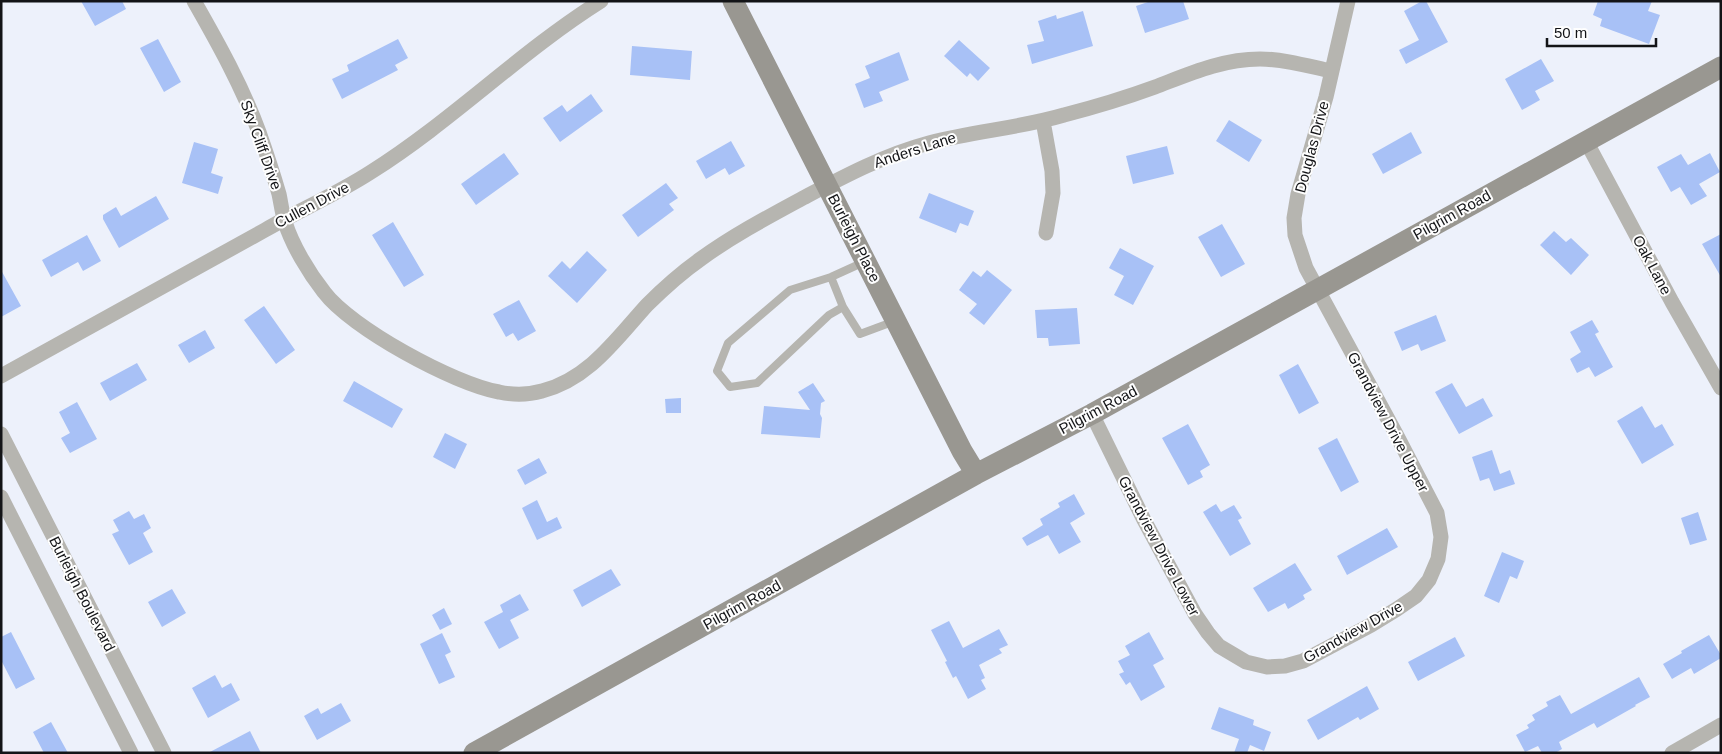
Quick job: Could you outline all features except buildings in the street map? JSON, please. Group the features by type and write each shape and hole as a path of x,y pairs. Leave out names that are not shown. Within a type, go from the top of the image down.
{"main road":[{"name":"Burleigh Place","path":"733,1 826,186 976,474"},
{"name":"Pilgrim Road","path":"474,753 976,474 1092,414 1721,67"}],"street":[{"name":"Sky Cliff Drive","path":"194,1 232,70 250,110 272,171 284,219 297,249 323,292 351,319 394,346 453,376 500,392 532,393"},
{"name":"Cullen Drive","path":"1,376 284,219 346,188 425,136 552,33 601,1"},
{"name":"Douglas Drive","path":"1318,289 1299,252 1294,218 1298,194 1326,97 1348,1"},
{"name":"Anders Lane","path":"532,393 555,388 572,380 605,352 650,302 672,281 695,263 744,230 879,159 962,135 1044,121 1104,104 1196,70 1239,61 1257,59 1278,60 1332,71"},
{"path":"1044,121 1052,171 1053,193 1046,233"},
{"name":"Oak Lane","path":"1586,141 1672,302 1721,388"},
{"name":"Grandview Drive Upper","path":"1318,289 1437,513 1441,537 1438,559"},
{"name":"Grandview Drive Lower","path":"1092,414 1144,520 1195,614 1219,646 1246,662"},
{"name":"Burleigh Boulevard","path":"1,434 164,753"},
{"name":"Burleigh Boulevard","path":"1,497 130,753"},
{"name":"Grandview Drive","path":"1246,662 1267,667 1285,666 1303,661 1371,625 1416,596 1429,580 1438,559"},
{"path":"1672,753 1721,725"}],"lane":[{"path":"843,307 829,315 757,383 730,387 716,371 728,343 790,290 831,277 866,261"},
{"path":"831,277 843,307 860,334 896,321"}]}
